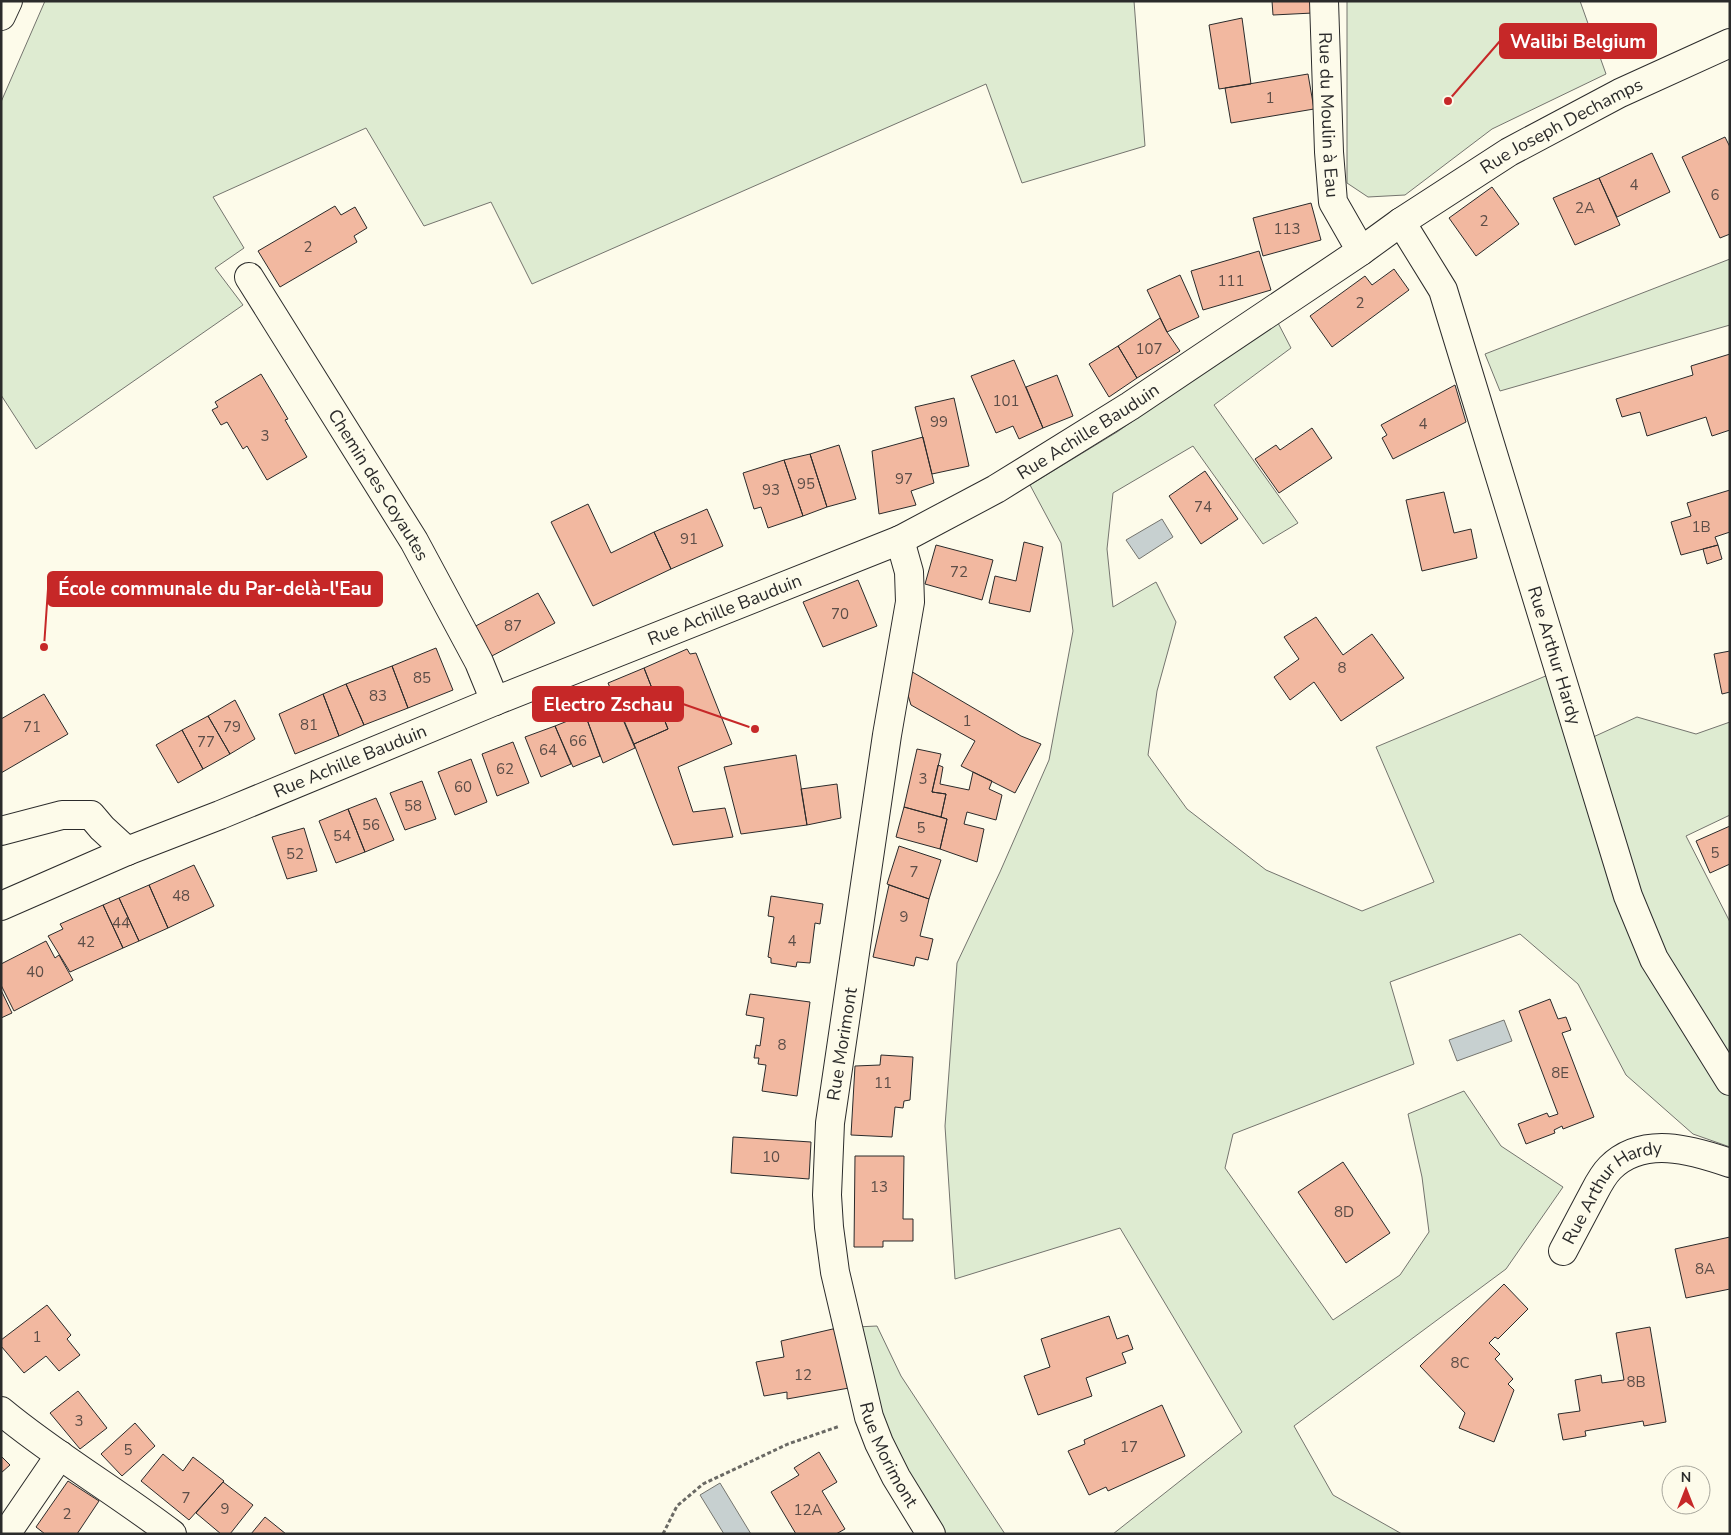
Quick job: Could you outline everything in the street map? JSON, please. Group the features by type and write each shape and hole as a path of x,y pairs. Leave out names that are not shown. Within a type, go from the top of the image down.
{"main road":[{"path":"1,16 8,1"},
{"name":"Rue du Moulin à Eau","path":"1324,1 1329,152 1333,202 1361,251"},
{"name":"Rue Joseph Dechamps","path":"1401,222 1509,152 1620,93 1730,43"},
{"name":"Rue Achille Bauduin","path":"1,906 126,851 238,808 494,701 900,540 996,489 1130,406 1361,251 1401,222"},
{"name":"Rue Arthur Hardy","path":"1401,222 1443,290 1628,896 1654,959 1730,1081"},
{"name":"Chemin des Coyautes","path":"249,277 414,541 480,662 494,701"},
{"name":"Rue Morimont","path":"900,540 908,572 910,602 887,735 830,1123 827,1195 835,1272 869,1417 892,1469 930,1534"},
{"path":"1,831 62,815 91,815 126,851"},
{"name":"Rue Arthur Hardy","path":"1563,1251 1601,1180 1609,1169 1626,1156 1646,1148 1670,1148 1701,1153 1730,1163"},
{"path":"1,1411 20,1427 135,1506 172,1534"},
{"path":"6,1534 60,1454"}],"path":[{"path":"663,1534 677,1506 703,1484 788,1444 869,1417"}],"green space":[{"path":"45,1 1134,1 1145,146 1022,183 986,84 532,284 491,202 424,226 366,128 213,197 244,248 215,268 243,305 36,449 1,395 1,102"},
{"path":"1347,1 1580,1 1606,74 1492,129 1405,195 1368,197 1347,183"},
{"path":"1730,259 1730,325 1500,391 1485,354"},
{"path":"1277,321 1291,348 1214,405 1298,523 1263,544 1193,446 1113,493 1107,549 1113,607 1156,582 1176,622 1157,691 1148,755 1187,809 1266,870 1362,911 1434,882 1376,747 1548,675 1645,963 1727,1094 1730,1095 1730,1147 1693,1134 1626,1075 1578,984 1520,934 1390,982 1414,1064 1233,1134 1225,1168 1333,1320 1400,1275 1429,1232 1422,1177 1408,1114 1464,1091 1501,1146 1563,1187 1506,1269 1294,1426 1333,1495 1402,1534 1113,1534 1242,1432 1120,1228 955,1279 945,1126 957,963 1000,872 1049,760 1073,631 1061,543 1030,485 1117,432"},
{"path":"1637,717 1696,734 1730,722 1730,815 1686,836 1730,922 1730,1063 1665,957 1637,890 1591,738"},
{"path":"877,1326 901,1376 1005,1534 942,1534 881,1426 856,1327"}],"shaded area":[{"path":"1162,519 1173,537 1139,559 1126,540"},
{"path":"1504,1020 1512,1041 1457,1061 1449,1040"},
{"path":"720,1483 751,1534 724,1534 700,1495"}],"building":[{"path":"1272,1 1313,1 1313,13 1273,15"},
{"path":"1242,18 1251,84 1219,89 1209,25"},
{"path":"1308,74 1314,109 1231,123 1225,88"},
{"path":"1725,137 1730,147 1730,234 1720,238 1682,157"},
{"path":"1652,153 1670,192 1617,217 1599,178"},
{"path":"1599,178 1620,225 1575,245 1553,198"},
{"path":"1492,187 1519,224 1476,256 1449,218"},
{"path":"1311,203 1321,240 1263,256 1253,218"},
{"path":"335,206 341,215 355,207 367,228 354,236 357,242 280,287 258,251"},
{"path":"1259,251 1271,290 1203,310 1191,271"},
{"path":"1394,269 1409,290 1332,347 1310,316 1365,276 1372,285"},
{"path":"1180,275 1199,317 1167,332 1147,290"},
{"path":"1160,318 1180,351 1137,378 1118,346"},
{"path":"1118,346 1137,378 1109,397 1089,364"},
{"path":"1730,354 1730,430 1712,436 1706,417 1647,436 1640,412 1622,417 1616,399 1693,375 1691,366"},
{"path":"1014,360 1043,428 1019,439 1013,426 996,433 971,376"},
{"path":"261,374 288,419 285,420 307,457 267,480 247,446 243,449 227,422 221,425 212,410 218,407 215,402"},
{"path":"1057,375 1073,416 1043,428 1026,387"},
{"path":"1455,385 1466,422 1393,459 1382,438 1387,435 1381,425"},
{"path":"954,398 969,466 932,474 915,407"},
{"path":"1312,428 1332,458 1279,493 1255,459 1276,445 1280,450"},
{"path":"923,437 934,483 911,491 916,505 879,514 872,451"},
{"path":"839,445 856,499 827,507 810,454"},
{"path":"810,454 827,507 803,516 784,460"},
{"path":"784,460 803,516 768,528 761,507 754,509 743,473"},
{"path":"1205,471 1238,519 1201,544 1169,496"},
{"path":"1730,490 1730,532 1715,537 1718,545 1681,555 1671,522 1691,516 1687,503"},
{"path":"1444,492 1454,533 1471,529 1477,558 1422,571 1406,500"},
{"path":"588,504 611,553 654,532 671,569 593,606 551,522"},
{"path":"707,509 723,546 671,569 654,532"},
{"path":"1024,542 1043,547 1030,612 989,603 995,576 1016,581"},
{"path":"936,545 993,560 982,600 925,584"},
{"path":"1718,545 1722,559 1707,564 1703,549"},
{"path":"858,580 877,626 823,647 803,602"},
{"path":"538,593 555,623 488,658 472,628"},
{"path":"1316,617 1343,655 1372,634 1404,678 1341,721 1314,682 1290,700 1274,677 1299,659 1284,637"},
{"path":"436,648 453,690 408,708 392,666"},
{"path":"687,649 690,654 696,653 732,744 678,767 693,812 725,808 733,837 673,845 634,744 668,729 644,668"},
{"path":"1730,651 1730,692 1722,694 1714,654"},
{"path":"392,666 408,708 364,725 346,684"},
{"path":"644,668 668,729 634,744 608,683"},
{"path":"909,670 1021,736 1041,744 1015,793 961,766 975,741 911,705 907,692"},
{"path":"346,684 364,725 339,736 323,694"},
{"path":"44,694 68,734 1,773 1,719"},
{"path":"323,694 339,736 295,754 279,714"},
{"path":"235,700 255,739 230,754 208,716"},
{"path":"616,703 635,748 603,763 585,714"},
{"path":"585,714 600,756 573,767 555,726"},
{"path":"208,716 230,754 203,769 182,730"},
{"path":"555,726 571,764 541,777 525,737"},
{"path":"182,730 203,769 178,783 156,745"},
{"path":"513,742 529,783 497,796 482,754"},
{"path":"917,749 941,754 932,792 946,794 941,817 904,807"},
{"path":"796,755 807,825 741,834 724,767"},
{"path":"471,759 487,802 455,815 438,772"},
{"path":"938,765 943,767 940,784 969,790 973,772 992,781 989,789 1002,795 996,820 967,812 964,824 984,829 977,862 940,849 947,819 941,817 946,794 932,792"},
{"path":"422,781 436,819 405,830 390,793"},
{"path":"837,784 841,818 807,825 801,789"},
{"path":"376,798 394,840 365,852 348,809"},
{"path":"904,807 947,819 940,849 896,837"},
{"path":"348,809 365,852 336,863 319,821"},
{"path":"1730,826 1730,864 1710,873 1696,841"},
{"path":"304,828 317,871 287,879 272,837"},
{"path":"899,846 941,860 929,899 887,884"},
{"path":"194,865 214,906 168,928 149,885"},
{"path":"149,885 168,928 139,941 119,898"},
{"path":"889,885 929,899 920,936 933,939 928,960 916,957 914,966 873,957"},
{"path":"771,896 823,904 820,924 815,923 810,963 797,962 796,967 771,963 771,958 768,957 774,917 768,916"},
{"path":"119,898 139,941 123,948 103,905"},
{"path":"103,905 123,948 70,972 48,936 63,929 60,924"},
{"path":"46,941 55,958 59,955 73,980 14,1011 1,985 1,964"},
{"path":"1,990 12,1013 1,1018"},
{"path":"750,994 810,1002 797,1096 762,1091 766,1065 758,1064 759,1058 754,1058 756,1045 760,1046 764,1018 746,1015"},
{"path":"1550,999 1558,1019 1566,1017 1571,1030 1562,1033 1594,1117 1563,1129 1562,1126 1554,1130 1555,1133 1526,1144 1518,1124 1547,1113 1549,1117 1558,1114 1519,1011"},
{"path":"881,1055 913,1057 910,1100 904,1101 903,1108 895,1107 892,1137 851,1135 855,1066 880,1065"},
{"path":"733,1137 811,1142 809,1179 731,1173"},
{"path":"855,1156 904,1156 903,1219 913,1219 913,1241 883,1241 883,1247 854,1247"},
{"path":"1343,1162 1390,1233 1346,1263 1298,1192"},
{"path":"1730,1237 1730,1289 1686,1298 1675,1249"},
{"path":"1504,1284 1528,1309 1498,1339 1495,1337 1489,1343 1500,1354 1495,1359 1513,1379 1508,1384 1514,1390 1494,1442 1459,1428 1465,1413 1420,1366"},
{"path":"47,1305 71,1335 67,1339 80,1355 59,1371 46,1356 24,1373 1,1346 1,1340"},
{"path":"1109,1316 1117,1339 1128,1335 1133,1349 1122,1353 1126,1363 1086,1378 1092,1396 1038,1415 1024,1376 1050,1367 1041,1339"},
{"path":"1650,1327 1666,1422 1644,1426 1643,1421 1585,1431 1586,1436 1563,1440 1558,1414 1580,1411 1575,1380 1601,1375 1602,1383 1624,1380 1616,1333"},
{"path":"837,1328 849,1388 787,1399 787,1392 764,1396 756,1362 784,1357 781,1341"},
{"path":"78,1391 107,1428 80,1449 50,1413"},
{"path":"1162,1405 1185,1456 1108,1491 1106,1487 1089,1495 1068,1451 1085,1444 1084,1440"},
{"path":"135,1423 155,1446 122,1476 101,1454"},
{"path":"819,1452 837,1482 822,1491 845,1529 836,1534 796,1534 771,1492 799,1475 794,1468"},
{"path":"163,1454 183,1471 193,1457 224,1481 189,1520 141,1481"},
{"path":"1,1456 10,1465 1,1473"},
{"path":"68,1481 99,1501 77,1534 45,1534 36,1527"},
{"path":"223,1482 253,1505 230,1534 221,1534 196,1513"},
{"path":"265,1517 286,1534 251,1534"}],"place":[{"name":"Walibi Belgium","path":"1448,101"},
{"name":"École communale du Par-delà-l'Eau","path":"44,647"},
{"name":"Electro Zschau","path":"755,729"}]}
